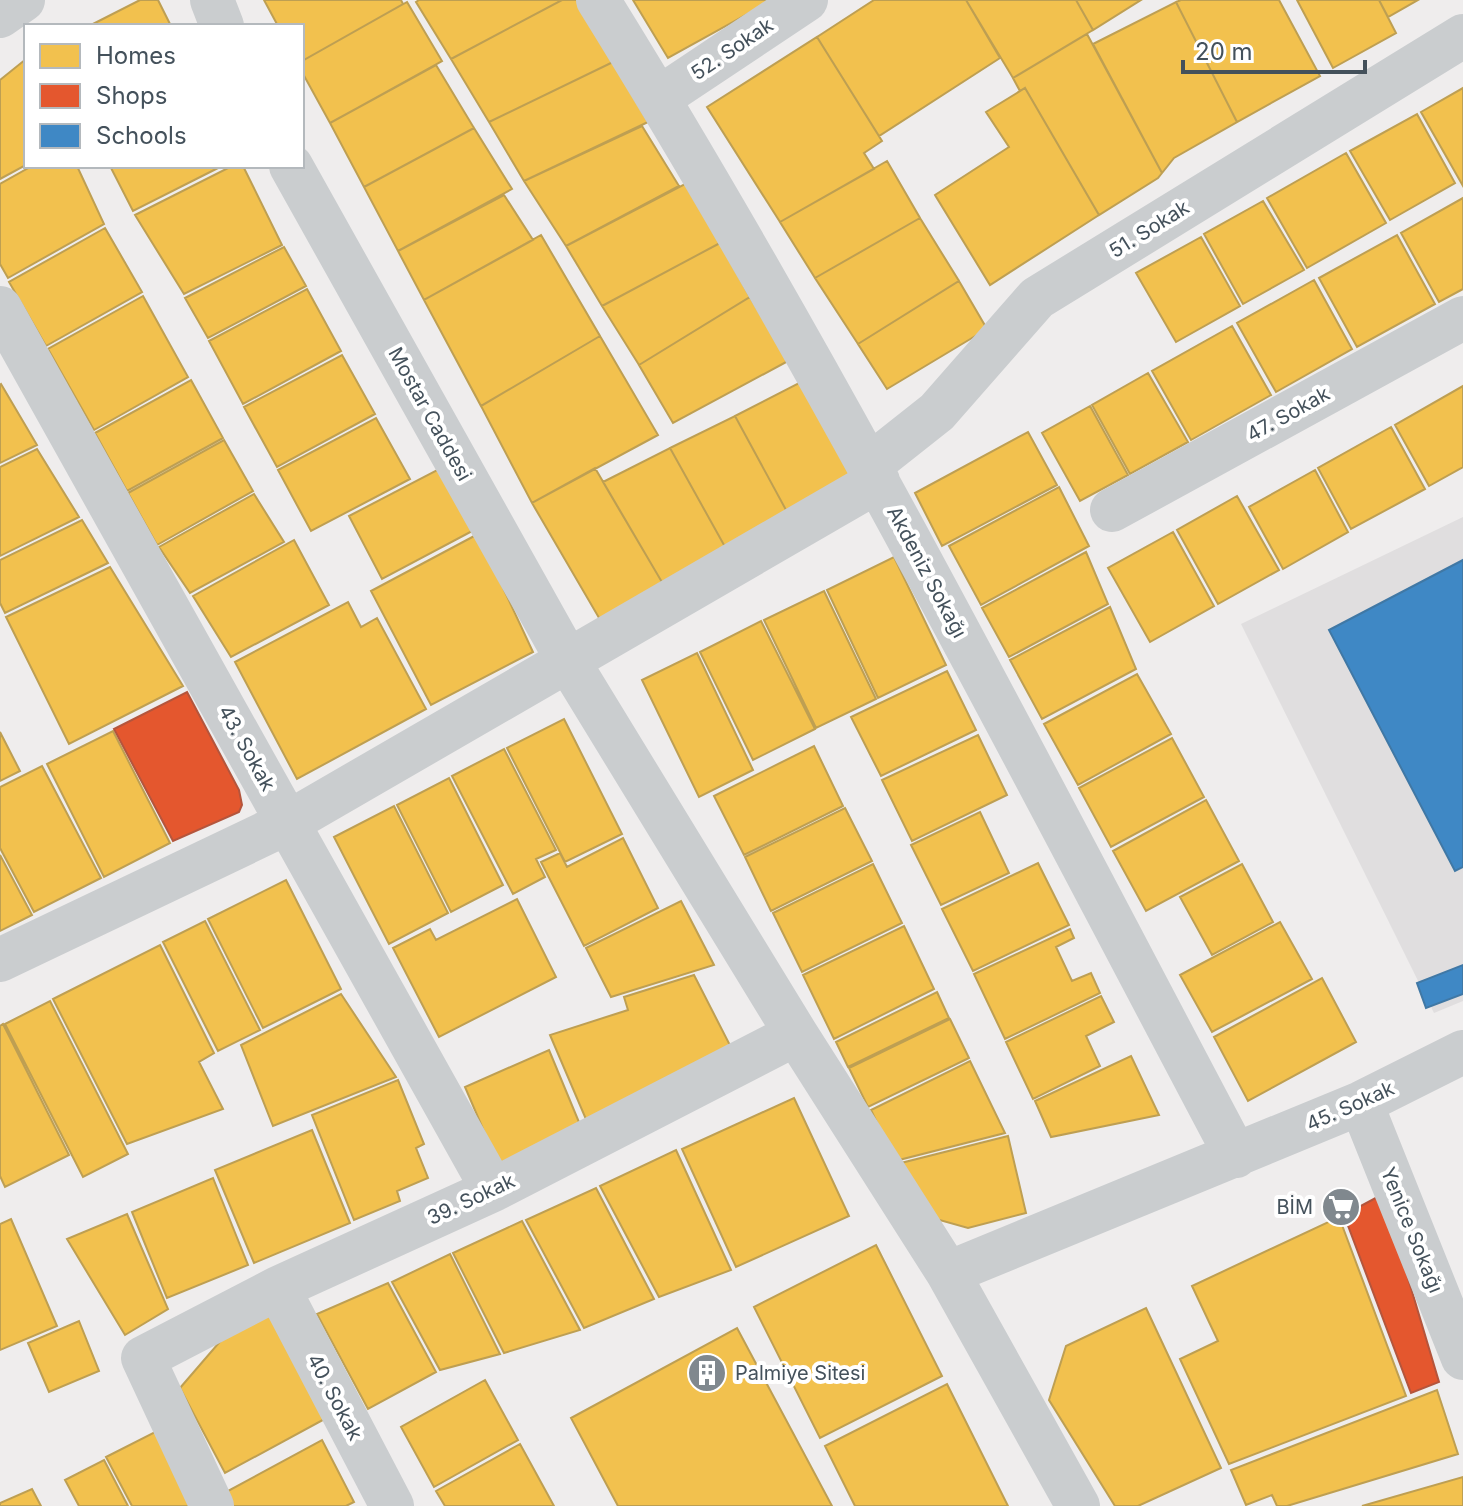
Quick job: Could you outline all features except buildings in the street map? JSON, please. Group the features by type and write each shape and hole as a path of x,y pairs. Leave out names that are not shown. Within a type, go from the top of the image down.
{"street":[{"path":"0,16 23,0"},
{"path":"212,0 221,24"},
{"name":"Akdeniz Sokağı","path":"598,0 659,98 874,473 1236,1156"},
{"name":"52. Sokak","path":"659,98 806,0"},
{"name":"51. Sokak","path":"0,960 289,822 568,661 874,473 937,412 1037,298 1463,36"},
{"name":"Mostar Caddesi","path":"292,168 568,661 796,1034 948,1273 1078,1506"},
{"name":"43. Sokak","path":"0,308 493,1190"},
{"name":"47. Sokak","path":"1112,510 1463,318"},
{"name":"39. Sokak","path":"212,1506 143,1358 278,1288 493,1190 796,1034"},
{"name":"45. Sokak","path":"948,1273 1361,1103 1463,1052"},
{"name":"Yenice Sokağı","path":"1361,1103 1463,1358"},
{"name":"40. Sokak","path":"278,1288 392,1506"}],"shaded area":[{"path":"1463,517 1463,1001 1434,1013 1241,624"}],"place":[{"name":"BİM","path":"1341,1207"},
{"name":"Palmiye Sitesi","path":"707,1373"}]}
